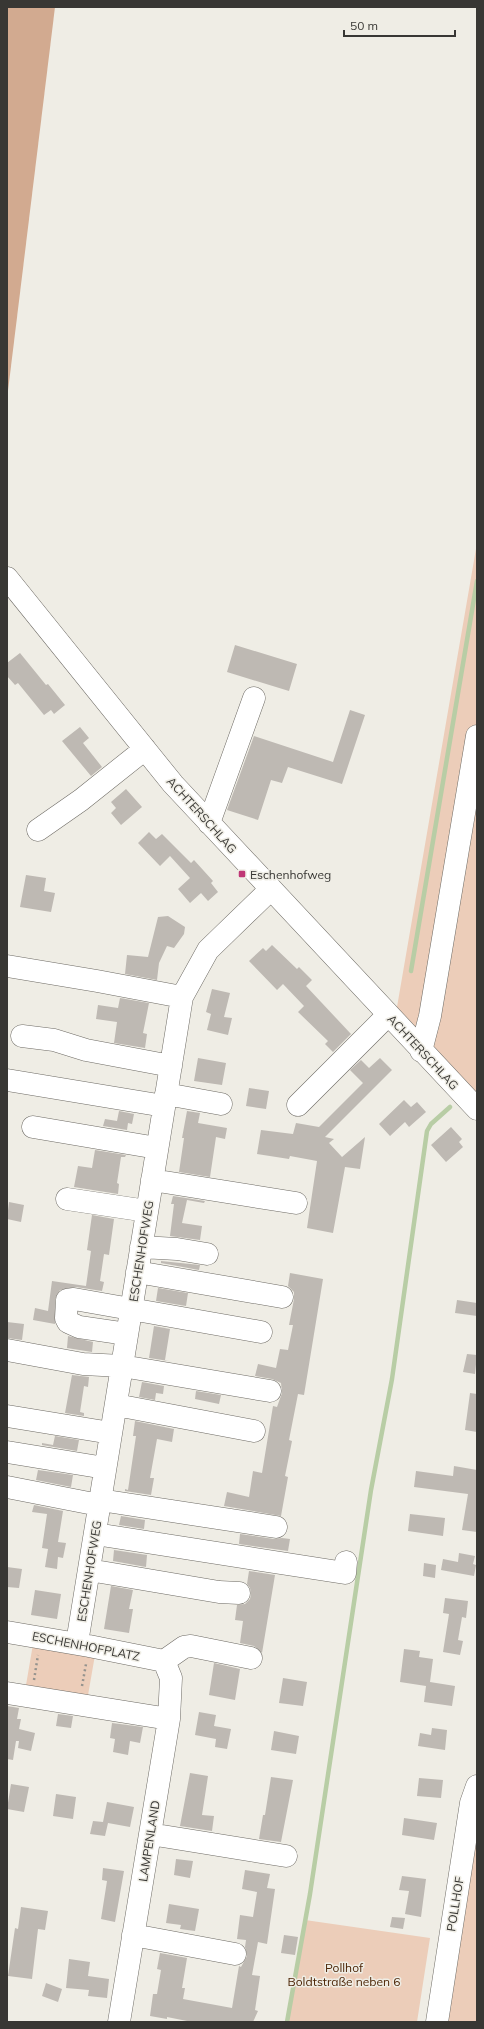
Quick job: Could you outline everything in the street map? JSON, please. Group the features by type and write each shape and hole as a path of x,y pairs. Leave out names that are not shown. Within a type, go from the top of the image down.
{"street":[{"name":"ACHTERSCHLAG","path":"7,578 173,784 270,890 477,1109"},
{"path":"209,823 254,698"},
{"path":"421,1051 430,1016 477,736"},
{"path":"38,830 81,800 145,749"},
{"name":"ESCHENHOFWEG","path":"83,1644 89,1570 182,997 208,950 270,890"},
{"path":"7,966 182,997"},
{"path":"298,1105 388,1015"},
{"path":"22,1036 54,1040 86,1050 171,1066"},
{"path":"7,1080 165,1100 221,1104"},
{"path":"94,1120 94,1126 96,1129 158,1144"},
{"path":"33,1127 158,1144"},
{"path":"152,1180 296,1203"},
{"path":"67,1199 147,1211"},
{"path":"141,1247 177,1249 207,1254"},
{"path":"137,1272 282,1297"},
{"path":"127,1334 72,1325 66,1318 66,1305 68,1300 74,1299 261,1332"},
{"path":"7,1350 121,1372"},
{"path":"7,1362 121,1372 270,1390"},
{"path":"116,1405 254,1431"},
{"path":"7,1416 111,1433"},
{"path":"7,1452 105,1468"},
{"path":"7,1487 100,1503 276,1527"},
{"path":"95,1534 345,1573 346,1562"},
{"path":"89,1570 219,1592 239,1592"},
{"name":"ESCHENHOFPLATZ","path":"7,1632 83,1644 164,1661"},
{"path":"164,1661 184,1647 192,1646 251,1658"},
{"name":"LAMPENLAND","path":"119,2022 169,1719 171,1678 164,1661"},
{"path":"7,1693 169,1719"},
{"name":"POLLHOF","path":"437,2022 471,1803 477,1786"},
{"path":"150,1834 286,1856"},
{"path":"133,1936 235,1954"}],"path":[{"path":"31,1697 41,1637"},
{"path":"79,1705 83,1644"}],"green space":[{"path":"477,543 477,1094 397,1007"},
{"path":"33,1644 95,1655 87,1701 25,1691"},
{"path":"477,1803 477,2022 441,2022"},
{"name":"Pollhof Boldtstraße neben 6","path":"305,1920 430,1938 417,2022 287,2022"}],"shaded area":[{"path":"7,7 55,7 7,399"}],"building":[{"path":"235,645 297,664 289,691 227,672"},
{"path":"20,653 46,685 48,684 65,705 54,714 51,710 44,715 18,683 15,685 7,676 7,663"},
{"path":"350,710 365,715 342,784 288,767 282,783 271,780 258,820 227,810 254,736 333,762"},
{"path":"80,727 89,738 83,743 102,767 91,776 62,741"},
{"path":"126,789 142,807 121,825 111,813 116,808 111,802"},
{"path":"149,832 156,839 162,834 191,863 194,860 213,881 211,883 218,892 208,901 201,893 190,903 178,889 190,878 170,856 160,866 138,843"},
{"path":"26,875 46,878 44,891 55,893 51,912 20,907"},
{"path":"168,916 185,927 184,934 174,948 167,946 159,963 157,980 125,974 127,955 148,957 158,917"},
{"path":"272,945 297,969 299,967 312,980 306,986 351,1034 333,1052 325,1044 328,1041 298,1012 304,1006 283,984 277,990 249,961 263,948 266,951"},
{"path":"212,989 230,993 224,1017 232,1018 228,1035 207,1030 211,1014 206,1012"},
{"path":"120,998 149,1003 143,1033 147,1034 145,1048 114,1043 117,1022 96,1019 98,1005 118,1008"},
{"path":"198,1058 226,1063 222,1085 194,1081"},
{"path":"380,1058 392,1070 325,1137 334,1139 329,1143 342,1157 365,1137 360,1169 345,1167 333,1233 307,1228 317,1161 290,1156 289,1159 257,1154 261,1130 293,1134 296,1123 319,1127 363,1083 350,1070 361,1060 369,1068"},
{"path":"249,1088 269,1091 266,1109 246,1106"},
{"path":"404,1100 411,1107 417,1102 426,1112 409,1127 405,1122 390,1136 379,1124"},
{"path":"119,1111 134,1114 132,1124 128,1123 127,1130 103,1126 105,1119 117,1121"},
{"path":"187,1111 200,1113 198,1123 227,1128 225,1139 216,1137 210,1177 179,1172 184,1138 182,1138"},
{"path":"451,1127 462,1139 459,1142 463,1147 446,1162 431,1145"},
{"path":"95,1150 126,1155 125,1157 121,1157 117,1183 119,1184 118,1194 74,1187 78,1166 92,1168"},
{"path":"173,1196 205,1201 204,1203 187,1200 182,1223 202,1226 200,1240 170,1236 174,1204 171,1204"},
{"path":"9,1202 24,1205 21,1222 7,1219"},
{"path":"92,1215 114,1219 109,1255 104,1254 100,1281 104,1282 102,1291 76,1287 60,1290 55,1299 55,1324 33,1320 35,1308 48,1311 52,1281 86,1286 91,1251 87,1250"},
{"path":"161,1261 200,1265 199,1270 161,1263"},
{"path":"290,1273 323,1279 304,1395 298,1394 289,1440 292,1441 285,1476 288,1477 281,1516 224,1506 227,1492 249,1497 253,1471 262,1473 273,1406 277,1407 282,1393 281,1383 272,1379 255,1376 258,1364 276,1368 280,1349 288,1350 293,1325 289,1325 294,1299 294,1292 288,1286"},
{"path":"158,1288 188,1293 186,1306 156,1301"},
{"path":"457,1300 477,1303 477,1316 455,1313"},
{"path":"7,1322 24,1324 22,1340 7,1338"},
{"path":"154,1326 170,1329 165,1360 169,1361 149,1358"},
{"path":"68,1336 93,1342 92,1352 67,1348"},
{"path":"467,1354 477,1355 475,1374 463,1372"},
{"path":"72,1375 89,1377 88,1387 84,1386 80,1412 84,1413 84,1416 65,1413"},
{"path":"142,1382 164,1386 163,1394 156,1393 155,1400 139,1397"},
{"path":"196,1391 221,1395 219,1404 195,1399"},
{"path":"470,1393 477,1394 477,1432 465,1430"},
{"path":"135,1421 174,1429 172,1442 157,1439 150,1478 154,1478 151,1495 125,1491 125,1489 128,1490 136,1436 133,1436"},
{"path":"55,1436 79,1440 77,1451 42,1445 42,1443 53,1445"},
{"path":"454,1466 477,1470 477,1532 462,1530 468,1494 414,1487 416,1471 453,1476"},
{"path":"38,1470 73,1475 71,1487 36,1480"},
{"path":"34,1505 63,1511 58,1542 66,1543 63,1558 58,1557 57,1569 45,1567 48,1549 42,1548 47,1514 32,1512"},
{"path":"410,1514 445,1518 443,1536 408,1531"},
{"path":"121,1516 145,1520 144,1529 119,1525"},
{"path":"240,1534 274,1539 290,1539 288,1551 239,1544"},
{"path":"114,1550 147,1555 146,1567 113,1561"},
{"path":"459,1553 475,1556 473,1564 476,1565 474,1576 441,1570 443,1559 458,1562"},
{"path":"424,1563 436,1565 435,1578 423,1576"},
{"path":"7,1567 22,1569 19,1588 7,1587"},
{"path":"249,1571 275,1575 262,1653 254,1646 240,1643 243,1621 235,1620 237,1605 245,1604 250,1599 250,1588 247,1584"},
{"path":"111,1586 133,1590 129,1609 133,1609 129,1633 104,1629"},
{"path":"35,1590 61,1594 57,1619 31,1615"},
{"path":"445,1598 468,1601 466,1618 462,1617 458,1640 463,1641 460,1655 443,1652 449,1614 443,1613"},
{"path":"404,1649 420,1651 419,1657 433,1659 430,1682 455,1686 452,1706 424,1702 426,1686 400,1682"},
{"path":"214,1663 240,1669 235,1700 209,1695"},
{"path":"283,1678 307,1682 303,1706 279,1703"},
{"path":"7,1706 19,1708 17,1719 21,1719 19,1729 35,1733 31,1751 18,1748 19,1741 16,1741 13,1760 7,1759"},
{"path":"199,1712 216,1715 214,1726 231,1729 227,1749 215,1747 216,1739 195,1735"},
{"path":"58,1714 73,1716 71,1728 56,1726"},
{"path":"112,1723 143,1727 140,1743 130,1741 128,1755 113,1752 115,1739 110,1738"},
{"path":"432,1728 447,1730 445,1750 418,1746 420,1733 431,1735"},
{"path":"274,1731 299,1736 296,1754 271,1750"},
{"path":"190,1773 208,1776 202,1815 214,1816 212,1831 180,1826"},
{"path":"271,1777 293,1780 281,1842 259,1839 263,1815 265,1815"},
{"path":"419,1778 443,1780 441,1798 417,1796"},
{"path":"11,1784 29,1787 24,1812 7,1809"},
{"path":"56,1794 76,1797 73,1819 53,1816"},
{"path":"107,1802 134,1807 130,1827 108,1823 105,1836 90,1834 93,1821 103,1822"},
{"path":"404,1818 437,1823 434,1840 402,1835"},
{"path":"176,1859 193,1861 190,1878 174,1875"},
{"path":"103,1868 124,1871 115,1922 101,1919 107,1881 102,1880"},
{"path":"245,1870 270,1874 267,1888 275,1889 267,1944 258,1942 252,1975 260,1976 255,2010 258,2011 253,2022 192,2022 167,2017 167,2019 150,2016 153,1994 157,1994 161,1970 157,1969 160,1953 187,1958 182,1988 185,1988 183,1999 232,2008 239,1966 241,1967 247,1956 245,1947 246,1940 237,1939 240,1915 253,1917 257,1892 242,1889"},
{"path":"402,1876 426,1879 421,1917 405,1914 409,1891 399,1890"},
{"path":"169,1904 199,1909 195,1931 180,1929 181,1925 166,1923"},
{"path":"21,1907 48,1911 45,1930 38,1929 32,1979 8,1976 15,1928 18,1929"},
{"path":"392,1917 405,1918 403,1929 390,1927"},
{"path":"284,1935 298,1937 295,1955 281,1953"},
{"path":"69,1959 90,1962 88,1976 109,1979 107,1998 88,1996 89,1990 66,1988"},
{"path":"46,1983 62,1989 58,2002 42,1996"}],"waterway":[{"path":"411,971 477,581"},
{"path":"287,2022 310,1894 371,1490 392,1379 427,1131 431,1124 450,1107"}],"place":[{"name":"Eschenhofweg","path":"242,874"}]}
